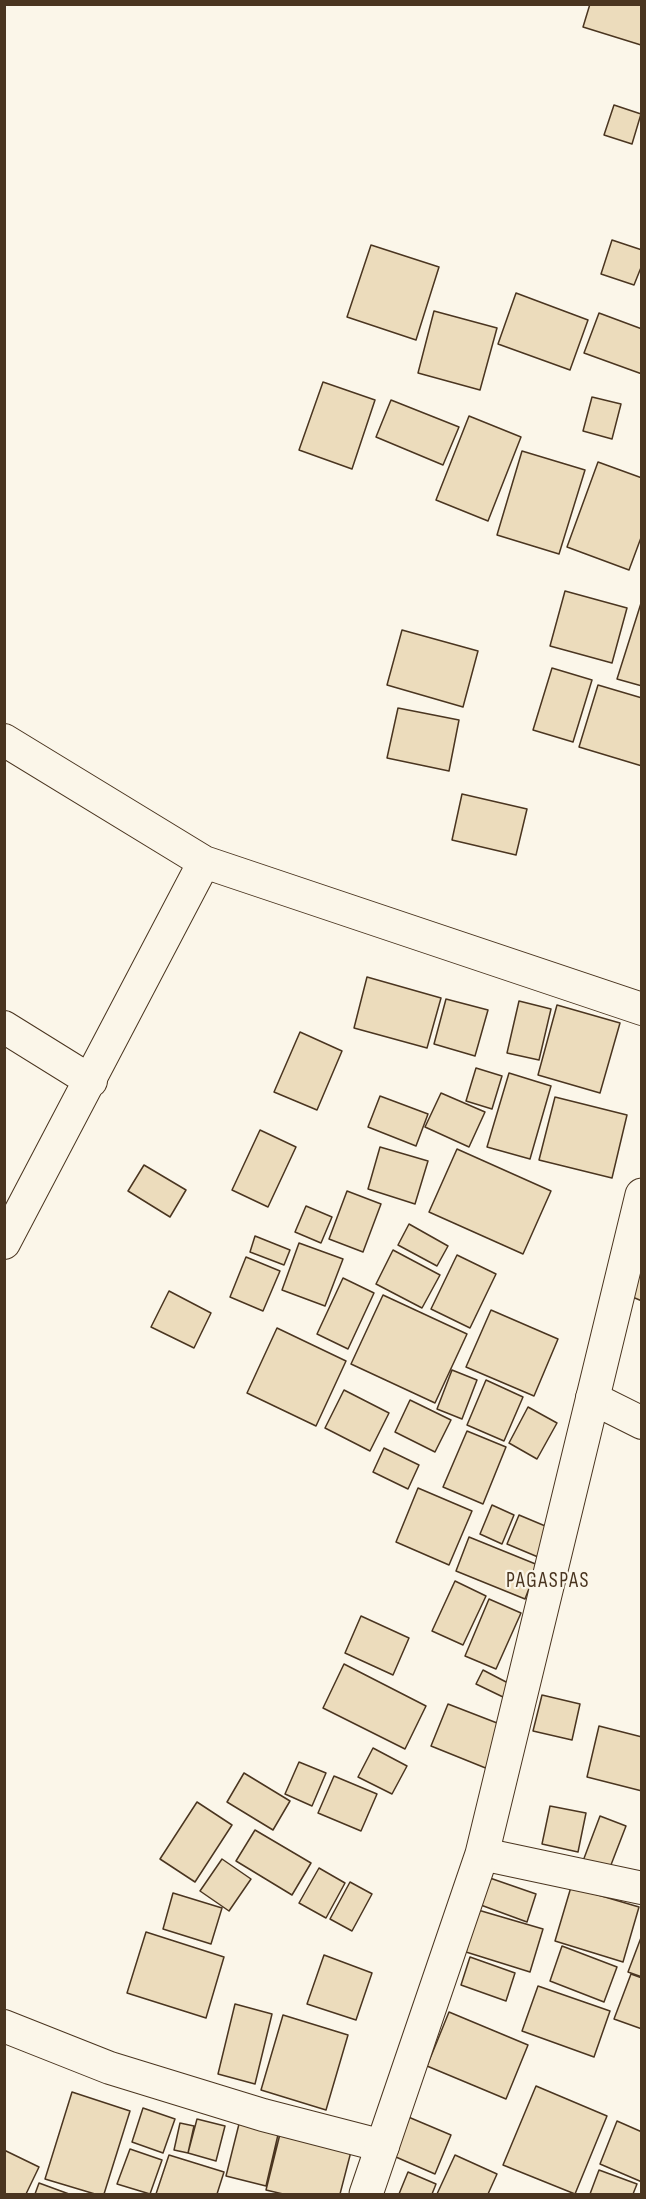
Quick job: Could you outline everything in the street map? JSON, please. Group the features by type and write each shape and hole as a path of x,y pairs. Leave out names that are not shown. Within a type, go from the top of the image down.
{"main road":[{"path":"366,2194 482,1854 642,1195"}],"street":[{"path":"4,740 204,862 642,1009"},
{"path":"4,1243 13,1206 91,1081 204,862"},
{"path":"4,1027 91,1081"},
{"path":"592,1398 642,1423"},
{"path":"482,1854 642,1888"},
{"path":"4,2026 110,2068 263,2115 383,2146"}],"building":[{"path":"590,4 642,4 641,45 583,27"},
{"path":"614,105 641,114 632,144 604,135"},
{"path":"612,240 642,250 642,265 634,285 601,274"},
{"path":"371,245 439,267 416,340 347,317"},
{"path":"516,293 588,320 570,370 498,344"},
{"path":"434,311 497,328 480,390 418,373"},
{"path":"599,313 642,329 642,374 584,353"},
{"path":"323,382 375,400 352,469 299,450"},
{"path":"592,397 621,404 612,439 583,431"},
{"path":"391,400 459,427 443,465 376,437"},
{"path":"469,416 521,437 488,521 436,500"},
{"path":"522,451 585,470 559,554 497,535"},
{"path":"598,462 642,478 642,535 629,570 567,547"},
{"path":"565,591 627,608 612,663 550,646"},
{"path":"642,600 642,686 617,679"},
{"path":"402,630 478,651 463,707 387,685"},
{"path":"552,668 592,680 573,742 533,730"},
{"path":"598,685 642,698 642,766 579,747"},
{"path":"398,708 459,720 449,771 387,758"},
{"path":"462,794 527,809 516,855 452,840"},
{"path":"367,977 441,998 427,1048 354,1028"},
{"path":"446,999 488,1010 475,1056 434,1044"},
{"path":"519,1001 551,1009 539,1060 507,1053"},
{"path":"557,1005 620,1023 600,1093 538,1075"},
{"path":"300,1032 342,1051 317,1110 274,1092"},
{"path":"476,1068 502,1076 492,1109 466,1101"},
{"path":"509,1073 551,1086 530,1159 487,1147"},
{"path":"441,1093 485,1112 469,1147 425,1127"},
{"path":"380,1096 428,1114 416,1146 368,1127"},
{"path":"555,1097 627,1115 612,1178 539,1160"},
{"path":"260,1130 296,1147 268,1207 232,1190"},
{"path":"380,1147 428,1161 415,1204 368,1189"},
{"path":"457,1149 551,1191 523,1254 429,1212"},
{"path":"144,1165 186,1190 170,1217 128,1191"},
{"path":"347,1191 381,1204 363,1252 329,1239"},
{"path":"306,1206 332,1217 321,1243 295,1232"},
{"path":"409,1224 448,1246 437,1266 398,1245"},
{"path":"255,1236 290,1250 284,1265 250,1252"},
{"path":"299,1243 343,1259 325,1306 282,1290"},
{"path":"393,1250 440,1275 422,1308 376,1284"},
{"path":"457,1255 496,1274 470,1328 431,1309"},
{"path":"246,1257 280,1271 263,1311 230,1297"},
{"path":"642,1266 642,1301 630,1296"},
{"path":"343,1278 374,1293 348,1349 317,1334"},
{"path":"169,1291 211,1313 194,1348 151,1327"},
{"path":"383,1295 467,1334 435,1403 351,1364"},
{"path":"491,1310 558,1339 534,1396 466,1367"},
{"path":"277,1328 346,1361 316,1426 247,1393"},
{"path":"452,1370 477,1380 462,1419 437,1409"},
{"path":"486,1380 523,1397 504,1441 467,1425"},
{"path":"344,1390 389,1413 370,1451 325,1428"},
{"path":"410,1400 451,1420 435,1452 395,1432"},
{"path":"528,1407 557,1423 537,1459 509,1443"},
{"path":"467,1431 506,1447 483,1504 443,1487"},
{"path":"384,1448 419,1465 408,1489 373,1472"},
{"path":"418,1488 472,1511 449,1565 396,1542"},
{"path":"492,1505 514,1515 502,1544 480,1534"},
{"path":"519,1515 550,1528 538,1557 507,1544"},
{"path":"469,1537 538,1565 525,1599 456,1571"},
{"path":"455,1581 486,1596 463,1645 432,1631"},
{"path":"489,1599 521,1613 496,1669 465,1656"},
{"path":"361,1616 409,1638 393,1675 345,1653"},
{"path":"344,1664 426,1706 405,1749 323,1708"},
{"path":"483,1670 510,1684 503,1697 476,1684"},
{"path":"542,1695 580,1704 572,1740 533,1731"},
{"path":"448,1704 510,1728 493,1771 431,1746"},
{"path":"599,1726 642,1737 642,1791 587,1777"},
{"path":"373,1748 407,1766 392,1794 358,1777"},
{"path":"299,1762 326,1773 312,1806 285,1794"},
{"path":"244,1773 290,1801 273,1830 227,1802"},
{"path":"334,1776 377,1794 361,1831 318,1813"},
{"path":"197,1802 232,1825 195,1882 160,1859"},
{"path":"550,1806 586,1813 578,1852 542,1844"},
{"path":"600,1816 626,1826 609,1870 583,1861"},
{"path":"255,1830 311,1863 292,1895 236,1861"},
{"path":"222,1859 251,1879 229,1911 200,1891"},
{"path":"319,1868 345,1883 326,1918 299,1903"},
{"path":"487,1877 536,1894 527,1922 478,1904"},
{"path":"350,1882 372,1894 352,1931 330,1919"},
{"path":"571,1887 639,1907 623,1962 555,1941"},
{"path":"173,1893 222,1908 211,1944 163,1929"},
{"path":"478,1910 543,1929 530,1972 466,1952"},
{"path":"146,1932 224,1957 206,2018 127,1993"},
{"path":"642,1935 642,1977 628,1972"},
{"path":"562,1946 617,1967 604,2002 550,1981"},
{"path":"324,1955 372,1973 356,2020 307,2004"},
{"path":"470,1957 515,1973 506,2001 461,1985"},
{"path":"631,1974 642,1978 642,2029 614,2019"},
{"path":"538,1986 610,2011 594,2057 522,2031"},
{"path":"235,2004 272,2014 255,2084 218,2074"},
{"path":"449,2012 528,2045 506,2099 427,2066"},
{"path":"283,2015 348,2035 326,2110 261,2090"},
{"path":"536,2086 607,2116 575,2194 503,2165"},
{"path":"72,2092 130,2111 104,2194 95,2194 45,2179"},
{"path":"143,2108 175,2119 163,2153 132,2142"},
{"path":"242,2112 281,2122 266,2186 226,2176"},
{"path":"406,2116 451,2135 435,2174 389,2154"},
{"path":"197,2119 225,2126 216,2161 188,2153"},
{"path":"617,2121 642,2132 642,2182 600,2164"},
{"path":"283,2122 354,2140 340,2194 283,2194 266,2190"},
{"path":"180,2123 194,2126 188,2153 174,2150"},
{"path":"130,2149 162,2160 150,2194 117,2184"},
{"path":"4,2150 39,2167 26,2194 4,2194"},
{"path":"169,2155 224,2172 217,2194 156,2194"},
{"path":"455,2155 497,2174 488,2194 437,2194"},
{"path":"599,2170 637,2184 633,2194 590,2194"},
{"path":"408,2172 436,2184 432,2194 399,2194"},
{"path":"39,2183 69,2194 35,2194"}],"district":[{"name":"PAGASPAS","path":"548,1582"}]}
